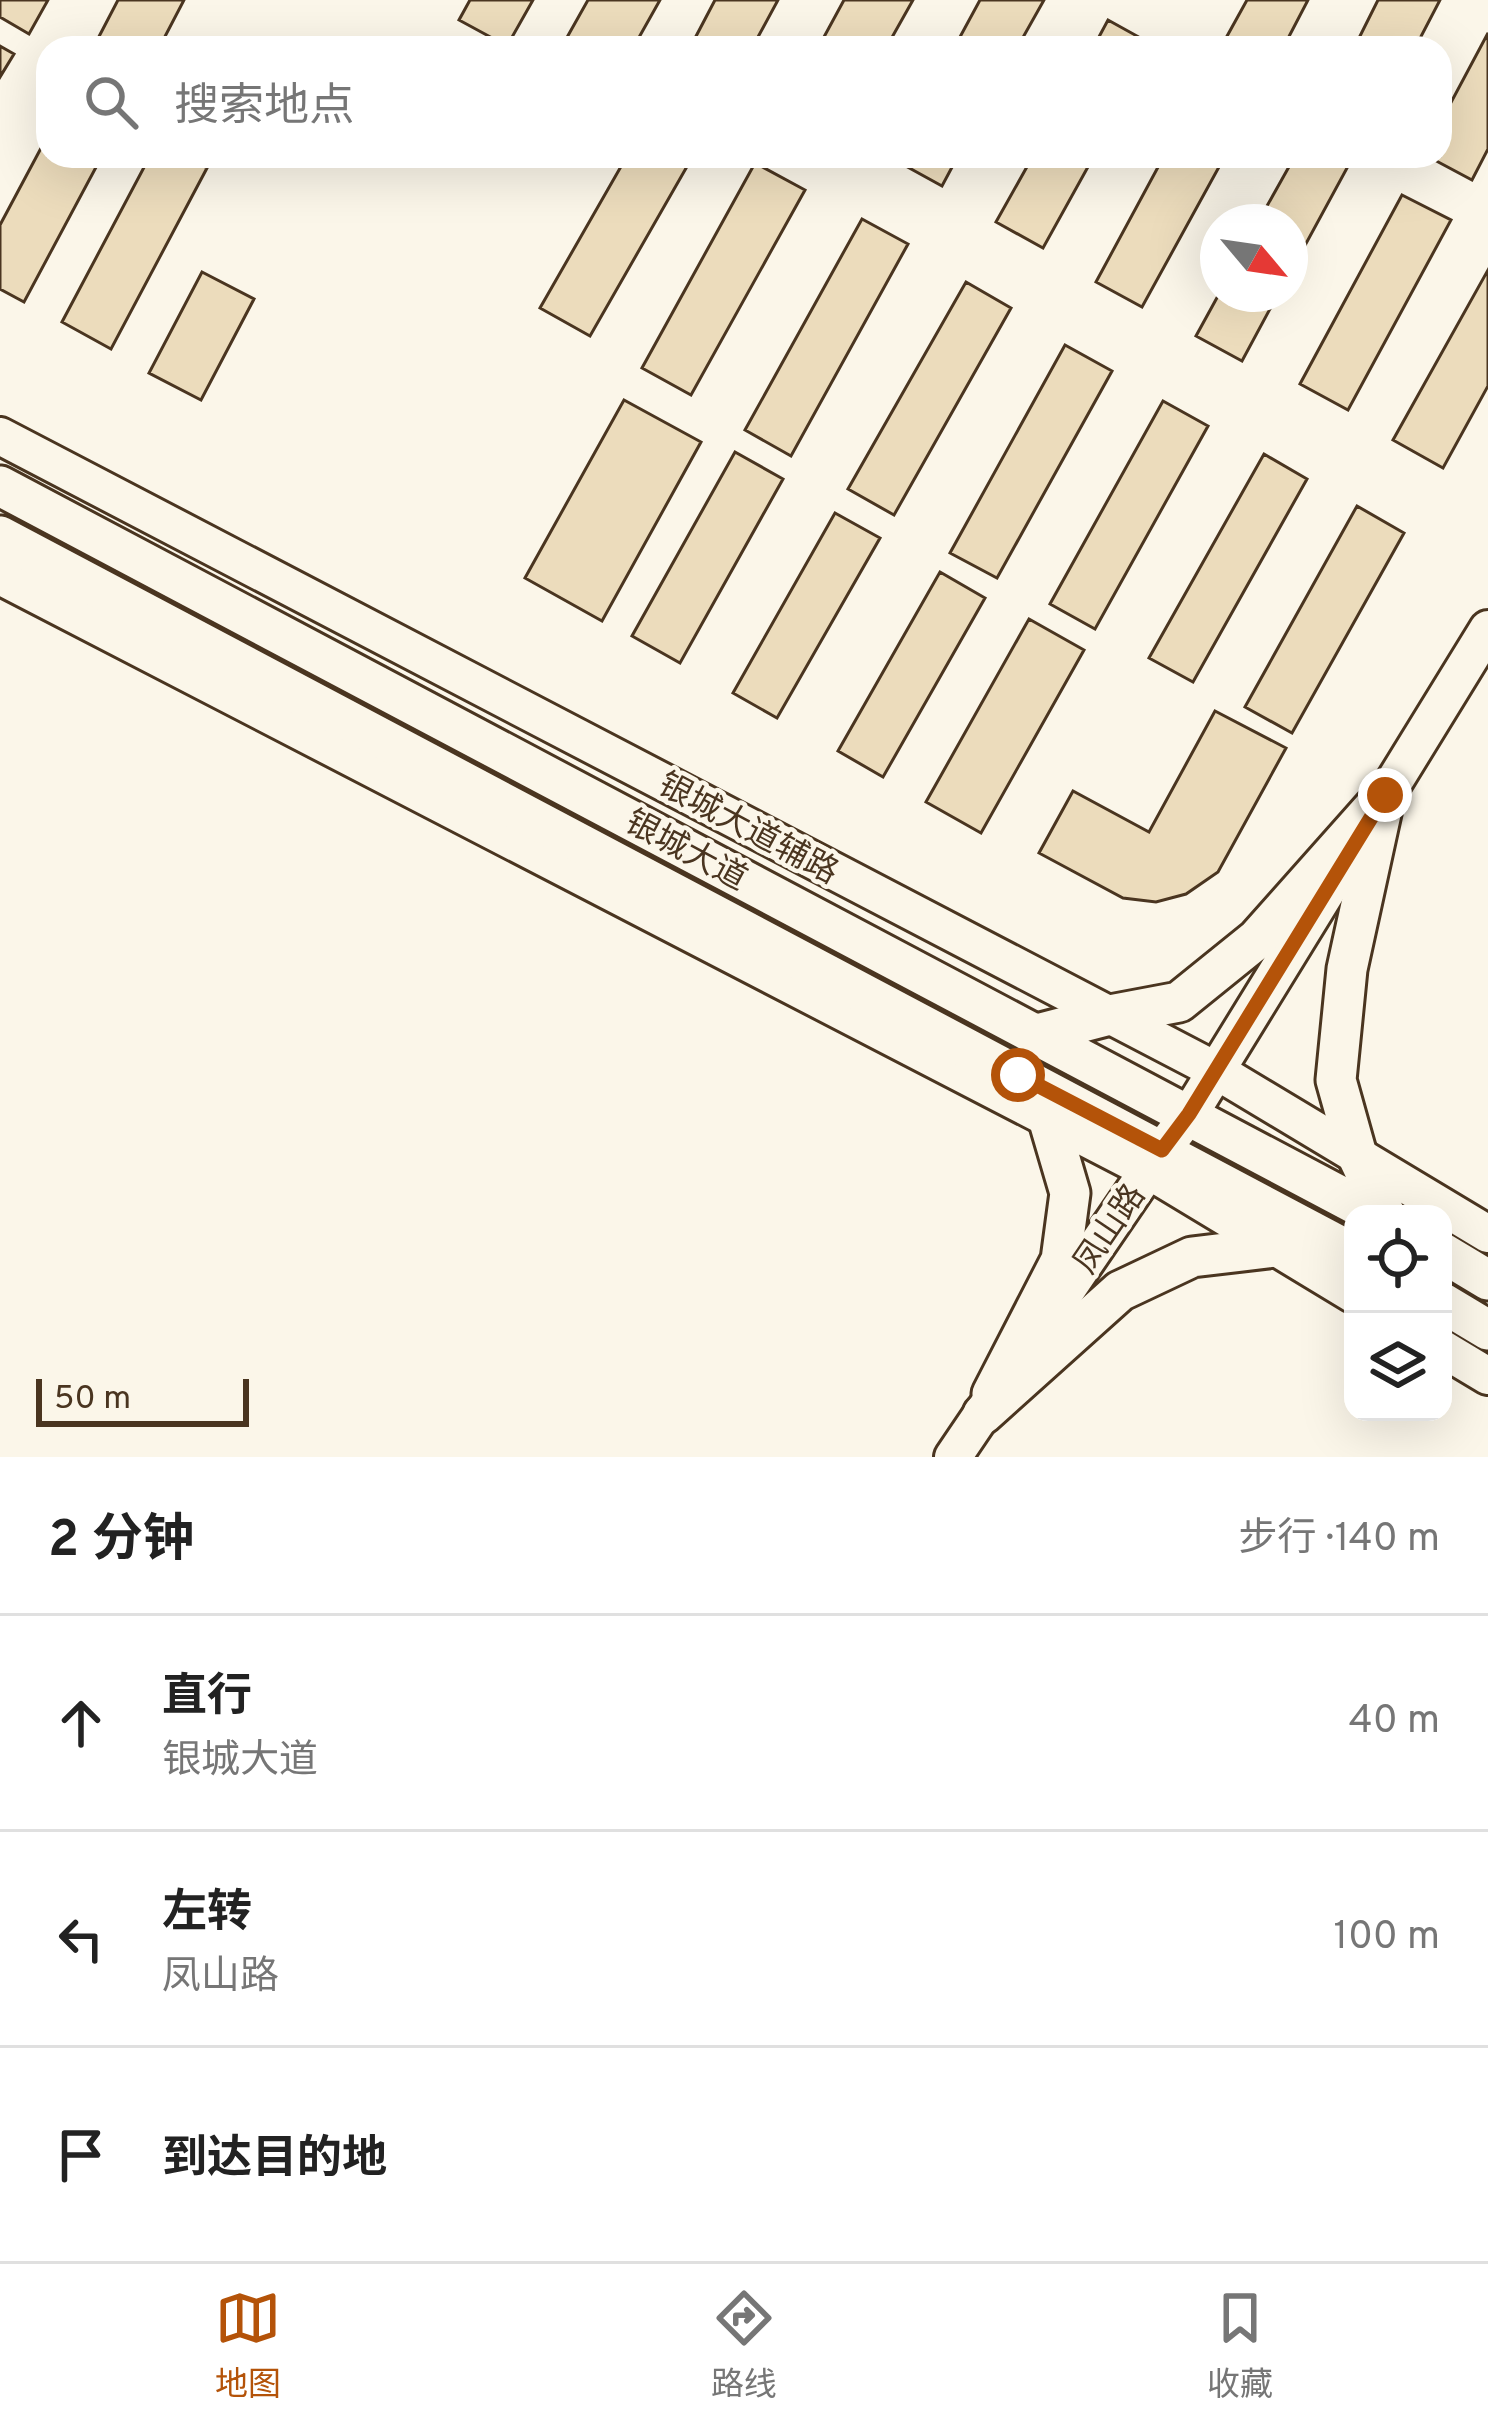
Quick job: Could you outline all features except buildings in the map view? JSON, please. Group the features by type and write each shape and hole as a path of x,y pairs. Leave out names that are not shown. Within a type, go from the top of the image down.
{"main road":[{"name":"银城大道","path":"0,486 1357,1205"},
{"name":"银城大道","path":"0,536 1018,1075 1155,1160 1344,1248"},
{"path":"1037,1034 1179,1002 1257,940 1385,795"},
{"path":"1381,1205 1357,1155 1336,1080 1347,969 1385,795"},
{"path":"982,1414 1060,1260 1070,1193 1048,1118 1018,1075"},
{"path":"982,1414 1120,1291 1192,1257 1276,1247 1344,1250"},
{"path":"1452,1258 1488,1280"},
{"path":"1452,1308 1488,1330"}],"street":[{"name":"银城大道辅路","path":"0,436 1215,1070 1488,1234"},
{"path":"0,576 1048,1118 1155,1160 1276,1247 1344,1289"},
{"name":"凤山路","path":"953,1457 1189,1114 1488,629"},
{"path":"1452,1354 1488,1376"}],"route":[{"path":"1018,1075 1162,1150 1189,1114 1385,795"}]}
